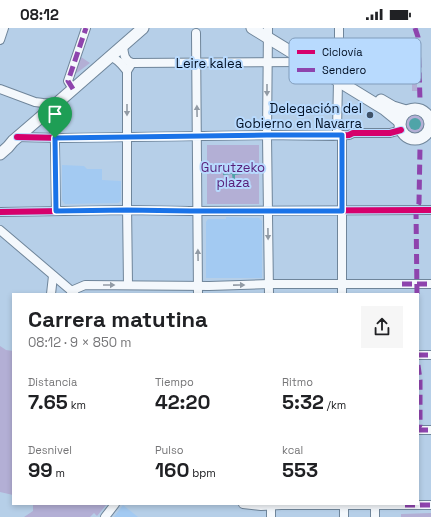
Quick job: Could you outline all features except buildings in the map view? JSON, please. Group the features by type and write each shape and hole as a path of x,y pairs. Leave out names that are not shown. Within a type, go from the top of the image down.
{"main road":[{"path":"0,154 15,139 143,28"},
{"path":"252,28 266,31 289,44"},
{"path":"266,31 289,48"},
{"path":"352,84 384,109 400,126 403,134 407,137 416,139 427,137 430,126 429,120 424,112 415,109 410,109 403,114 400,126"},
{"path":"356,84 393,107 406,111"},
{"path":"0,146 15,139"}],"street":[{"path":"0,40 4,28"},
{"path":"73,89 68,81 86,28"},
{"path":"338,38 339,28"},
{"path":"266,31 268,63 267,135 269,293"},
{"path":"196,33 198,290"},
{"path":"123,46 127,61 132,63 127,71 128,285"},
{"path":"111,57 115,58 127,71"},
{"name":"Leire kalea","path":"132,63 289,62"},
{"path":"336,84 337,131 342,135"},
{"path":"0,89 35,102 54,105 56,211"},
{"path":"35,102 43,115"},
{"path":"15,139 342,135 353,133 390,133 400,126"},
{"path":"342,135 342,293"},
{"path":"0,212 127,210 431,210"},
{"path":"0,230 72,292 85,285 128,285 198,290 269,284 431,284"},
{"path":"51,293 53,276"},
{"path":"419,355 431,355"},
{"path":"419,430 431,430"},
{"path":"105,517 114,505"},
{"path":"252,505 431,505"},
{"path":"271,505 271,517"},
{"path":"344,505 344,517"},
{"path":"375,506 375,517"}],"shaded area":[{"path":"413,118 417,118 421,124 417,130 413,130 409,126 409,122"},
{"path":"231,163 235,163 236,171 243,170 243,174 235,175 235,181 233,182 232,174 223,175 223,172 231,171"},
{"path":"62,165 84,166 87,169 102,169 102,180 121,181 121,201 118,203 65,204 62,200"},
{"path":"226,217 259,218 262,221 262,278 206,278 206,222 208,219 226,219"},
{"path":"123,505 138,517 114,517"}],"green space":[{"path":"81,57 90,63 74,75"},
{"path":"412,84 417,84 417,91 412,91"},
{"path":"413,115 422,118 423,120 424,125 420,132 412,132 406,126 408,118"},
{"name":"Gurutzeko plaza","path":"207,145 259,145 259,204 207,204"},
{"path":"0,346 6,350 12,351 12,495 0,492"},
{"path":"33,505 106,505 97,516 94,513 90,517 24,517 33,511"},
{"path":"431,513 431,517 401,517 401,514"}],"marked path":[{"path":"73,89 68,81 86,28"},
{"path":"415,28 418,38"},
{"path":"419,84 420,100"},
{"path":"417,293 416,210 419,203 420,147"},
{"path":"402,284 431,284"},
{"path":"419,355 431,355"},
{"path":"419,372 419,427"},
{"path":"419,430 430,430"},
{"path":"405,505 430,505"}],"cycle path":[{"path":"17,137 62,138 267,135 333,136 349,135 353,133 390,133 401,130"},
{"path":"0,212 127,210 431,210"}],"place":[{"name":"Delegación del Gobierno en Navarra","path":"370,115"}],"route":[{"path":"342,135 342,211 56,211 55,138 342,135"}]}
